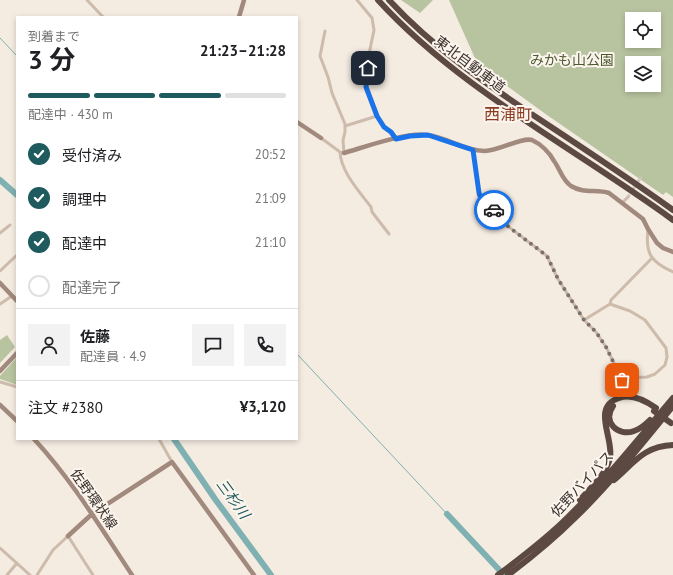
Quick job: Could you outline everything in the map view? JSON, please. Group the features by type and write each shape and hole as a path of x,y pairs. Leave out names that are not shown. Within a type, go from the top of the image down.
{"highway":[{"name":"東北自動車道","path":"378,0 404,27 461,74 671,219"},
{"name":"東北自動車道","path":"389,0 428,38 466,68 673,210"},
{"path":"655,410 636,402 623,401 613,406 608,417 616,430 624,433 634,431 652,419 673,393"},
{"path":"550,534 560,519 601,477 608,465 610,450 604,418 610,403 618,398 628,396 643,400 672,423"},
{"name":"佐野バイパス","path":"508,575 512,569 596,489 673,398"},
{"name":"佐野バイパス","path":"498,575 512,569 554,539 600,492 673,406"},
{"path":"600,492 642,455 655,448 673,445"}],"street":[{"path":"87,0 102,16"},
{"path":"239,16 244,0"},
{"path":"357,0 372,18 374,30 368,58 366,87 377,116 384,127 391,132 396,139"},
{"path":"325,31 320,56 345,126 341,158 344,169 371,207 372,212 389,234"},
{"path":"345,126 377,116"},
{"path":"298,123 342,152 414,135 428,135 473,150 486,151 532,140 549,153 561,176 570,185 585,191 602,191 609,193 643,219 657,243 663,248 673,252"},
{"path":"473,150 480,196 498,213 505,224 547,256 558,279 584,320 596,332 606,347 622,380 626,378 647,377 655,374 665,364 667,357 666,348 645,320 630,311 610,304"},
{"path":"622,203 628,197"},
{"path":"0,233 10,225"},
{"path":"648,229 648,246 652,258 657,264 673,272"},
{"path":"0,271 16,256"},
{"path":"584,320 610,304 611,300 652,258"},
{"path":"0,283 16,300"},
{"path":"0,304 12,296"},
{"path":"0,371 16,354"},
{"path":"0,382 16,387"},
{"path":"0,405 16,420"},
{"name":"佐野環状線","path":"35,440 92,514 132,575"},
{"path":"160,440 172,462 254,575"},
{"path":"36,575 53,550 92,514 172,462"},
{"path":"68,536 93,575"},
{"path":"0,548 30,575"},
{"path":"0,555 3,551"},
{"path":"7,575 17,563"}],"green space":[{"path":"401,0 433,0 420,13"},
{"name":"みかも山公園","path":"449,0 673,0 673,197 666,192 663,195 547,115 478,65"},
{"path":"7,335 15,347 0,363 0,340"},
{"path":"16,358 16,385 0,379 0,376"}],"waterway":[{"path":"0,38 16,55"},
{"name":"三杉川","path":"0,180 16,194"},
{"path":"298,355 447,514"},
{"name":"三杉川","path":"175,440 215,499 271,575"},
{"path":"447,514 504,575"}],"tunnel":[{"path":"628,197 641,177"}],"way so far":[{"path":"494,210 498,213 505,224 551,260 558,279 584,320 596,332 606,347 610,359 622,380"}],"district":[{"name":"西浦町","path":"508,114"}],"route":[{"path":"368,68 366,87 377,116 384,127 391,132 396,139 419,134 428,135 473,150 480,196 494,210"}]}
